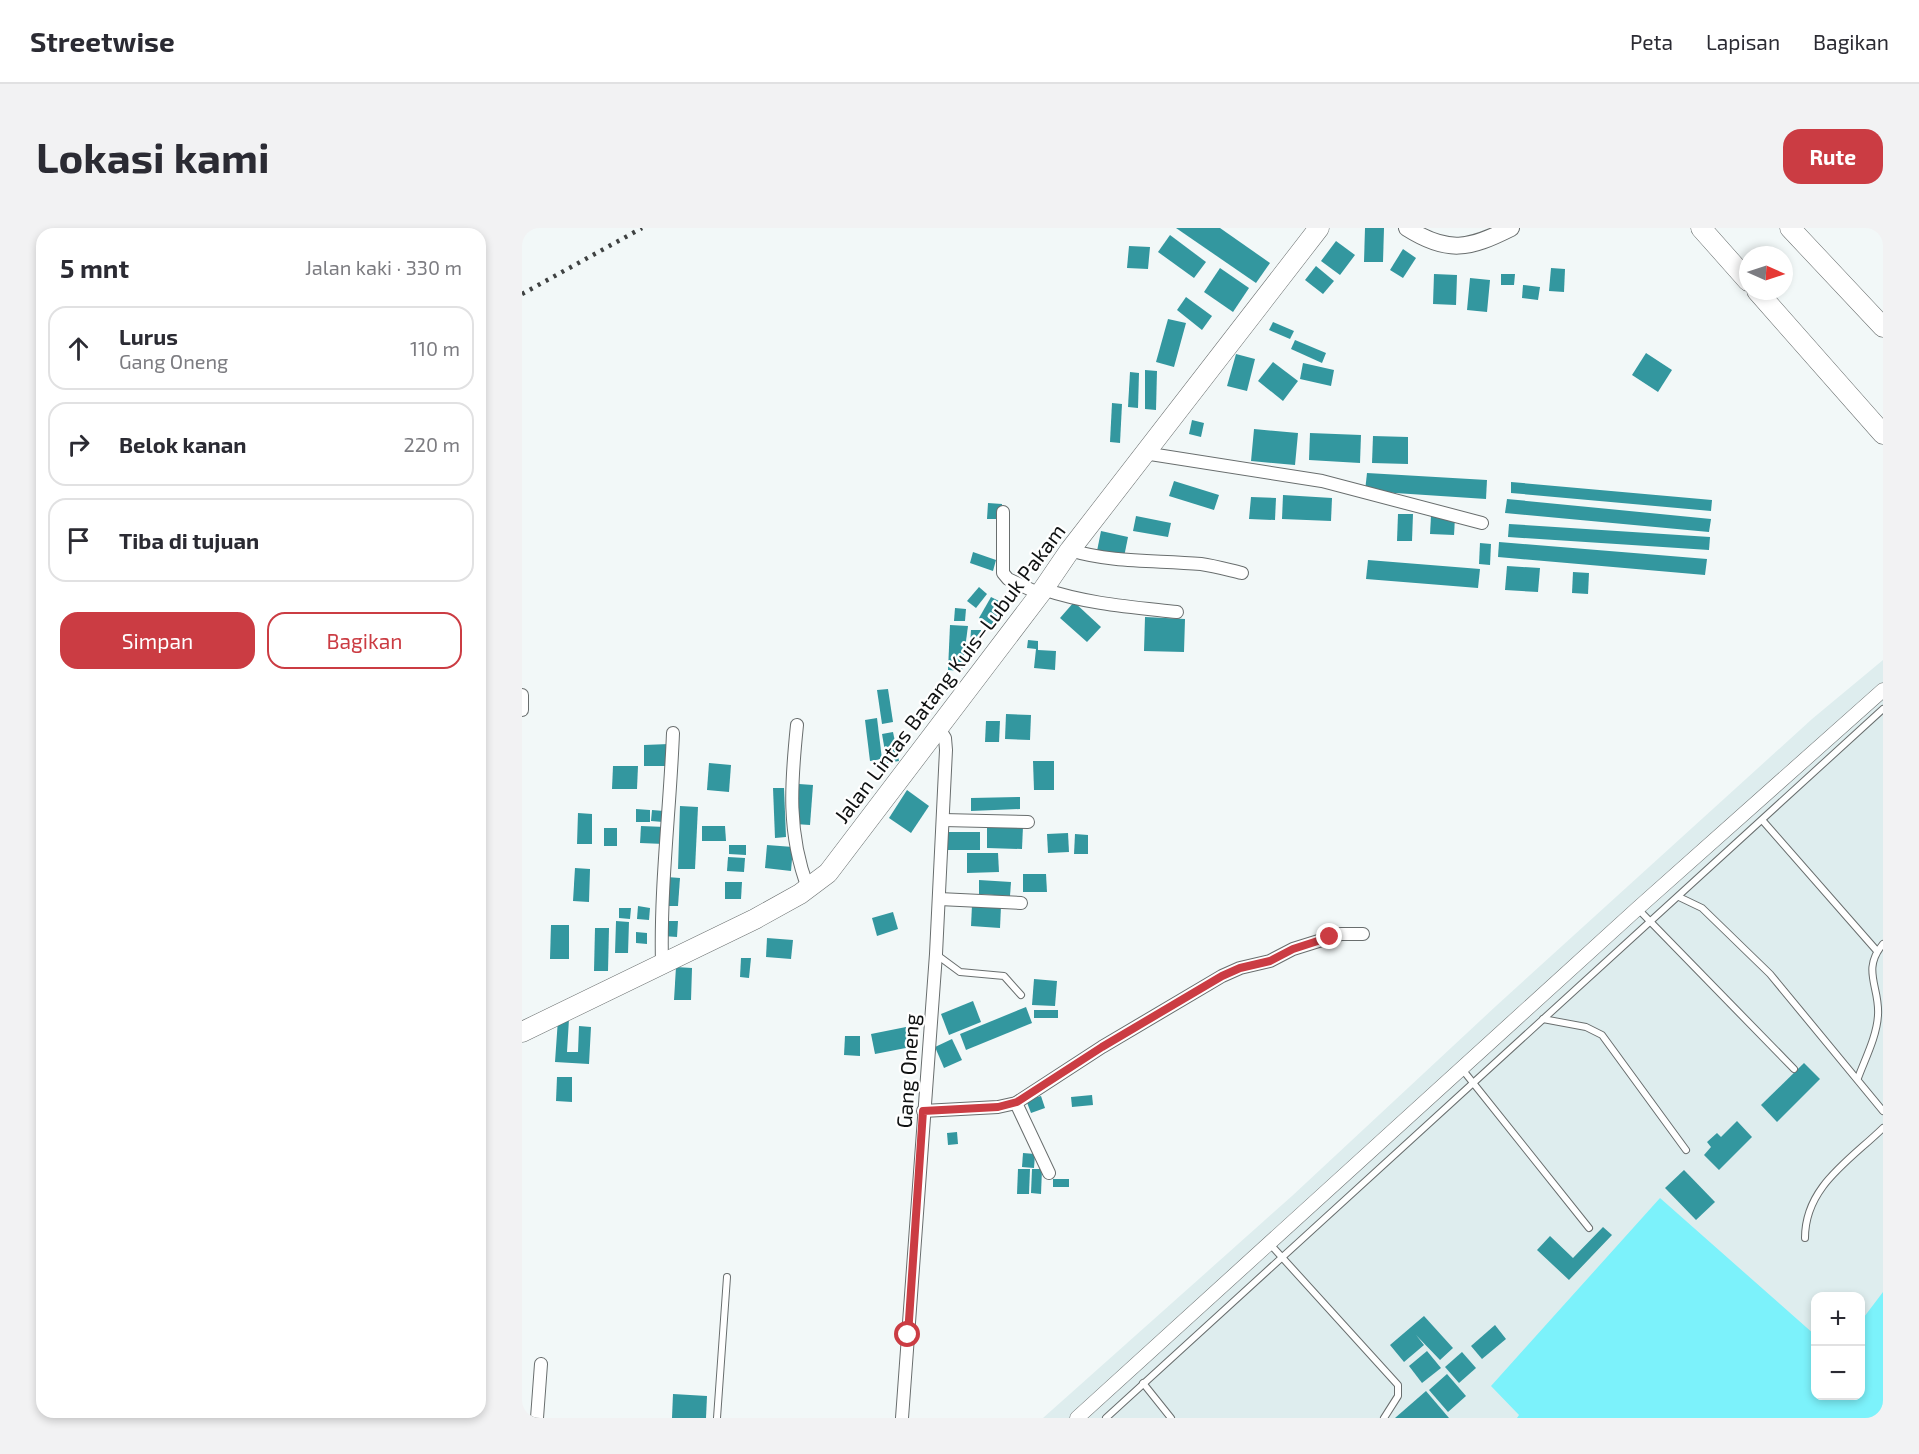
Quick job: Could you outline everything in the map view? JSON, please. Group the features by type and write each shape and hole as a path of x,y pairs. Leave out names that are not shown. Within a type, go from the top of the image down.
{"highway":[{"name":"Jalan Lintas Batang Kuis–Lubuk Pakam","path":"522,1032 755,919 808,888 834,865 939,728 1070,550 1319,228"},
{"path":"1701,228 1739,271"},
{"path":"1790,228 1883,327"},
{"path":"1765,300 1883,434"}],"main road":[{"path":"1407,228 1442,246 1452,247 1487,240 1511,228"}],"street":[{"path":"1144,453 1322,480 1482,523"},
{"path":"1003,512 1002,573 1008,579 1041,591 1097,603 1177,612"},
{"path":"1070,550 1086,555 1128,560 1203,564 1242,573"},
{"path":"1077,1418 1638,908 1883,690"},
{"path":"522,694 522,710"},
{"path":"797,725 790,793 799,865 808,888"},
{"name":"Gang Oneng","path":"902,1418 939,899 946,750 945,738 939,728"},
{"path":"662,964 660,902 669,820 673,733"},
{"path":"943,820 1028,822"},
{"path":"939,899 1021,903"},
{"path":"923,1111 998,1107 1017,1102 1102,1047 1222,976 1240,968 1270,961 1293,949 1330,937 1363,934"},
{"path":"1017,1102 1049,1173"},
{"path":"537,1418 541,1364"}],"lane":[{"path":"1106,1418 1651,920 1763,821 1883,709"},
{"path":"1763,821 1877,951"},
{"path":"1679,897 1702,908 1770,974 1883,1111"},
{"path":"1638,908 1794,1069"},
{"path":"1858,1078 1878,1015 1872,966 1877,951 1883,944"},
{"path":"936,954 960,972 1004,976 1021,995"},
{"path":"1543,1019 1586,1027 1602,1035 1686,1150"},
{"path":"1462,1068 1589,1228"},
{"path":"1805,1238 1805,1219 1819,1189 1883,1128"},
{"path":"1269,1244 1398,1386 1398,1396 1384,1418"},
{"path":"717,1418 727,1277"},
{"path":"1143,1383 1171,1418"}],"shaded area":[{"path":"1883,660 1883,1418 1043,1418 1292,1196 1496,1006 1812,719"},
{"path":"1660,1198 1811,1331 1811,1400 1865,1400 1865,1316 1883,1292 1883,1418 1517,1418 1519,1415 1491,1386"}],"building":[{"path":"1176,228 1220,228 1270,263 1256,283"},
{"path":"1365,228 1384,228 1383,262 1364,262"},
{"path":"1170,235 1206,262 1194,278 1158,252"},
{"path":"1336,241 1355,255 1340,275 1321,261"},
{"path":"1129,246 1150,247 1148,269 1127,268"},
{"path":"1403,249 1416,258 1403,278 1390,270"},
{"path":"1316,266 1334,281 1323,294 1305,280"},
{"path":"1220,268 1249,288 1233,312 1204,292"},
{"path":"1551,268 1565,269 1564,292 1549,291"},
{"path":"1434,274 1457,275 1456,305 1433,304"},
{"path":"1501,274 1515,274 1514,285 1501,285"},
{"path":"1470,278 1490,280 1487,312 1467,310"},
{"path":"1523,285 1540,287 1538,300 1522,298"},
{"path":"1186,297 1212,316 1202,330 1177,310"},
{"path":"1168,319 1186,323 1174,367 1156,362"},
{"path":"1273,322 1294,331 1290,339 1269,330"},
{"path":"1295,340 1326,353 1322,363 1291,349"},
{"path":"1646,353 1672,370 1658,392 1632,375"},
{"path":"1236,354 1255,359 1247,391 1227,386"},
{"path":"1273,362 1298,381 1283,401 1258,381"},
{"path":"1303,363 1334,370 1331,386 1300,379"},
{"path":"1145,370 1157,371 1156,410 1145,409"},
{"path":"1130,372 1139,373 1138,408 1128,407"},
{"path":"1112,403 1122,404 1120,443 1110,442"},
{"path":"1192,420 1204,423 1201,437 1189,434"},
{"path":"1254,429 1298,433 1295,465 1251,461"},
{"path":"1310,433 1361,435 1360,463 1309,460"},
{"path":"1373,436 1408,437 1408,464 1372,463"},
{"path":"1367,473 1487,480 1486,499 1365,491"},
{"path":"1174,481 1219,495 1214,510 1169,496"},
{"path":"1511,482 1712,500 1711,511 1511,493"},
{"path":"1283,495 1332,498 1331,521 1282,519"},
{"path":"1251,497 1276,498 1275,520 1249,519"},
{"path":"1507,499 1711,519 1709,532 1505,513"},
{"path":"988,503 1002,504 1001,519 987,519"},
{"path":"1398,514 1413,514 1412,541 1397,541"},
{"path":"1136,516 1171,523 1168,537 1133,531"},
{"path":"1431,516 1455,518 1454,535 1430,534"},
{"path":"1509,524 1710,537 1709,550 1508,537"},
{"path":"1101,531 1128,537 1124,557 1097,551"},
{"path":"1499,542 1707,559 1705,575 1498,557"},
{"path":"1480,543 1491,544 1490,565 1479,564"},
{"path":"973,552 996,560 993,571 970,563"},
{"path":"1368,560 1480,569 1478,588 1366,579"},
{"path":"1507,566 1540,568 1538,592 1505,590"},
{"path":"1573,572 1589,573 1588,594 1572,593"},
{"path":"979,587 987,594 976,608 967,601"},
{"path":"991,597 1003,603 992,625 979,618"},
{"path":"1074,602 1101,627 1087,642 1060,618"},
{"path":"955,608 966,609 965,621 954,621"},
{"path":"1145,617 1185,619 1184,652 1144,651"},
{"path":"950,625 968,626 962,671 948,670"},
{"path":"971,630 981,630 980,648 970,647"},
{"path":"1028,640 1038,641 1038,650 1056,651 1055,670 1034,668 1036,649 1027,648"},
{"path":"888,689 893,722 882,724 877,690"},
{"path":"1006,714 1031,715 1030,740 1005,739"},
{"path":"877,718 882,759 870,761 865,720"},
{"path":"986,721 1000,721 999,742 985,742"},
{"path":"893,732 899,761 887,763 882,734"},
{"path":"669,744 669,766 644,766 644,745"},
{"path":"1033,761 1054,761 1054,790 1034,790"},
{"path":"709,763 731,765 729,792 707,790"},
{"path":"613,766 638,766 637,789 612,789"},
{"path":"799,784 813,785 810,825 795,824"},
{"path":"773,788 784,788 786,837 775,838"},
{"path":"907,790 929,806 911,833 889,818"},
{"path":"1020,797 1020,809 971,811 971,798"},
{"path":"680,806 698,807 695,869 678,869"},
{"path":"636,809 650,810 650,822 636,822"},
{"path":"652,810 664,811 663,822 651,821"},
{"path":"578,813 592,814 592,844 577,844"},
{"path":"987,825 1023,826 1022,849 987,848"},
{"path":"641,826 665,827 664,844 640,843"},
{"path":"702,826 725,826 726,841 702,841"},
{"path":"604,828 617,828 617,846 604,846"},
{"path":"946,832 980,832 980,850 946,850"},
{"path":"1068,833 1069,852 1048,853 1047,834"},
{"path":"1075,834 1088,835 1088,854 1074,854"},
{"path":"729,845 746,845 746,855 729,854"},
{"path":"767,845 793,847 791,871 765,868"},
{"path":"967,853 998,853 999,872 967,873"},
{"path":"728,857 745,858 744,872 727,871"},
{"path":"575,868 590,869 589,902 573,901"},
{"path":"1023,874 1046,874 1047,892 1023,892"},
{"path":"667,877 680,878 678,906 665,906"},
{"path":"979,880 1011,882 1010,896 979,894"},
{"path":"725,882 742,882 741,899 725,899"},
{"path":"972,905 1001,906 1000,928 971,926"},
{"path":"638,906 650,908 649,920 637,919"},
{"path":"619,908 631,908 630,919 619,918"},
{"path":"893,912 898,929 877,936 872,918"},
{"path":"616,921 629,922 628,953 615,953"},
{"path":"664,921 678,921 677,937 663,936"},
{"path":"551,925 569,925 569,959 550,959"},
{"path":"595,928 609,928 608,971 594,971"},
{"path":"636,932 647,933 647,944 636,943"},
{"path":"767,938 793,940 791,959 766,957"},
{"path":"741,958 751,958 749,978 740,977"},
{"path":"676,967 692,968 691,1000 674,1000"},
{"path":"1034,979 1057,981 1055,1006 1032,1005"},
{"path":"973,1001 981,1022 949,1035 941,1014"},
{"path":"1026,1007 1032,1023 966,1050 960,1034"},
{"path":"1034,1010 1058,1010 1058,1018 1034,1018"},
{"path":"558,1019 569,1019 567,1052 578,1052 579,1026 591,1027 589,1064 555,1062"},
{"path":"906,1027 911,1047 875,1054 871,1034"},
{"path":"845,1036 860,1036 860,1056 844,1055"},
{"path":"952,1039 962,1060 944,1068 935,1047"},
{"path":"1804,1063 1820,1079 1777,1122 1761,1105"},
{"path":"557,1077 572,1077 572,1102 556,1101"},
{"path":"1092,1095 1093,1105 1072,1107 1071,1097"},
{"path":"1041,1096 1045,1108 1031,1113 1026,1100"},
{"path":"1737,1121 1752,1137 1719,1170 1704,1155 1711,1147 1707,1142 1717,1133 1721,1137"},
{"path":"957,1132 958,1144 948,1145 947,1133"},
{"path":"1023,1153 1035,1154 1034,1168 1022,1167"},
{"path":"1018,1169 1030,1169 1029,1194 1017,1194"},
{"path":"1032,1169 1042,1169 1041,1194 1031,1193"},
{"path":"1684,1170 1715,1202 1696,1220 1665,1188"},
{"path":"1053,1179 1069,1179 1069,1187 1053,1187"},
{"path":"1603,1227 1612,1235 1569,1280 1537,1250 1550,1236 1573,1258"},
{"path":"1424,1316 1453,1348 1440,1360 1416,1335 1424,1345 1404,1362 1390,1345"},
{"path":"1495,1325 1506,1339 1482,1359 1471,1346"},
{"path":"1427,1351 1441,1368 1422,1383 1409,1366"},
{"path":"1462,1352 1476,1368 1459,1383 1445,1367"},
{"path":"1447,1374 1466,1396 1448,1412 1429,1390"},
{"path":"1426,1391 1449,1418 1395,1418"},
{"path":"673,1394 707,1396 706,1418 672,1418"}],"railway":[{"path":"522,294 642,228"}],"route":[{"path":"908,1335 923,1111 998,1107 1017,1102 1055,1080 1102,1047 1222,976 1240,968 1270,961 1293,949 1330,937"}]}
